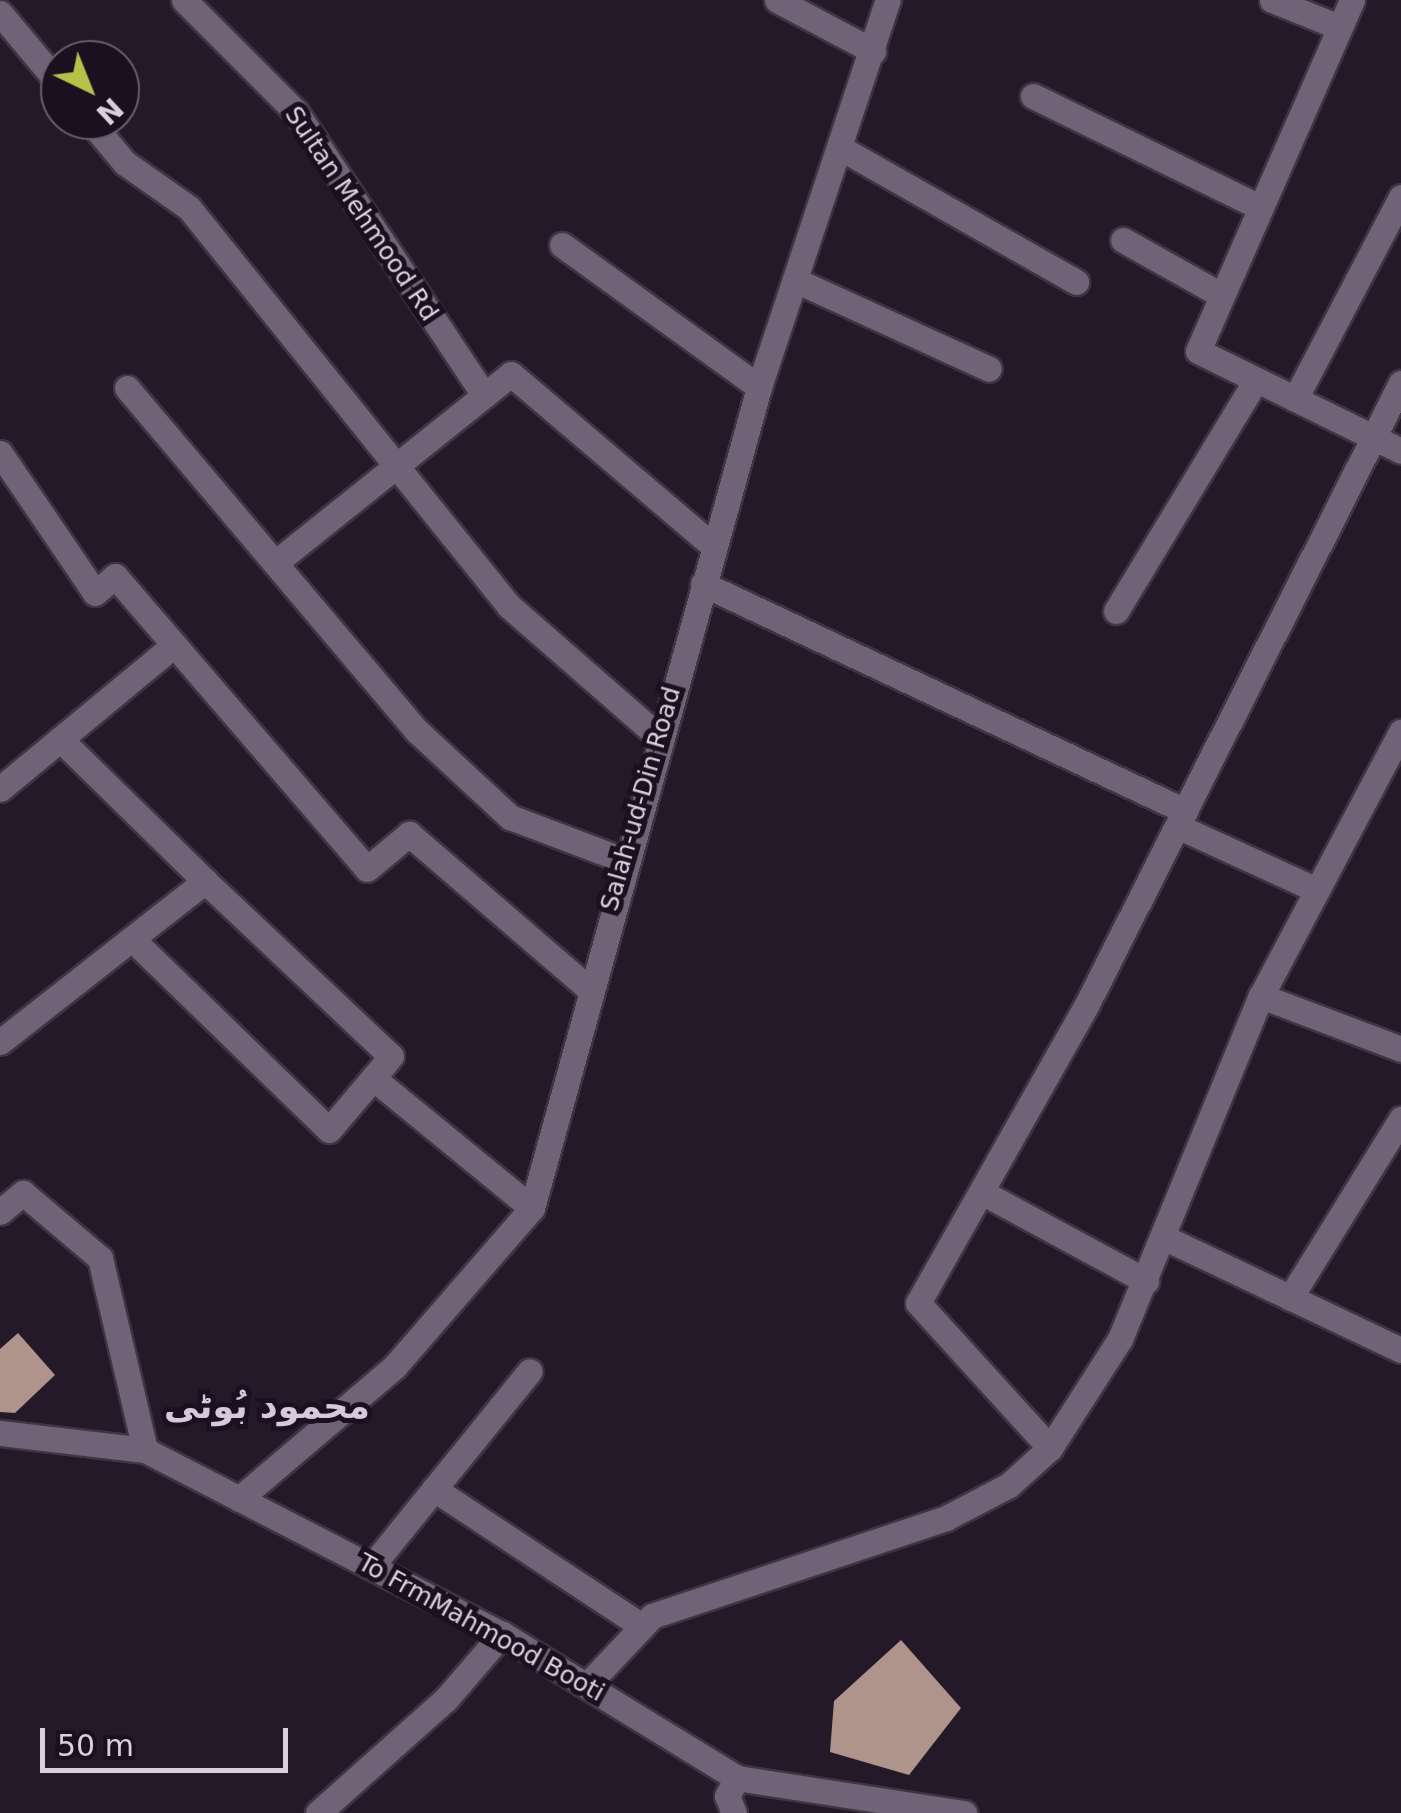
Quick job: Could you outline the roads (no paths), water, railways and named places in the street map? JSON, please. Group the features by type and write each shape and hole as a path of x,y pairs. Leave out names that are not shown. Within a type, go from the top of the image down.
{"street":[{"name":"Sultan Mehmood Rd","path":"184,0 296,112 484,395"},
{"path":"777,0 873,51"},
{"name":"Salah-ud-Din Road","path":"239,1499 395,1366 532,1208 587,988 759,387 844,150 888,0"},
{"path":"1272,0 1338,26"},
{"path":"1352,0 1258,206 1198,352 1401,451"},
{"path":"4,28 40,65"},
{"path":"1033,96 1258,206"},
{"path":"105,140 124,163 189,208 510,606 659,737"},
{"path":"844,150 1076,282"},
{"path":"1296,400 1401,197"},
{"path":"1123,240 1221,296"},
{"path":"562,245 759,387"},
{"path":"795,280 988,369"},
{"path":"275,564 395,463 510,374 714,546"},
{"path":"1116,611 1256,380"},
{"path":"1050,1448 918,1303 987,1195 1401,383"},
{"path":"126,388 417,732 510,817 624,860"},
{"path":"0,453 94,593 115,576 367,869 409,834 587,988"},
{"path":"703,584 1318,890"},
{"path":"0,789 174,645"},
{"path":"588,1684 640,1625 946,1518 1009,1485 1050,1448 1146,1280 1261,996 1401,732"},
{"path":"60,739 391,1056 329,1130 132,939"},
{"path":"0,1042 205,881"},
{"path":"1261,996 1401,1049"},
{"path":"372,1078 532,1208"},
{"path":"1290,1298 1401,1120"},
{"path":"0,1212 23,1192 100,1258 145,1450"},
{"path":"987,1195 1146,1280"},
{"path":"1165,1238 1401,1350"},
{"path":"370,1567 530,1371"},
{"name":"To FrmMahmood Booti","path":"0,1433 145,1450 502,1634 736,1778 964,1813"},
{"path":"434,1489 640,1625"},
{"path":"318,1813 446,1699 502,1634"},
{"path":"734,1813 728,1796 736,1778"}],"district":[{"name":"محمود بُوٹی","path":"267,1406"}]}
